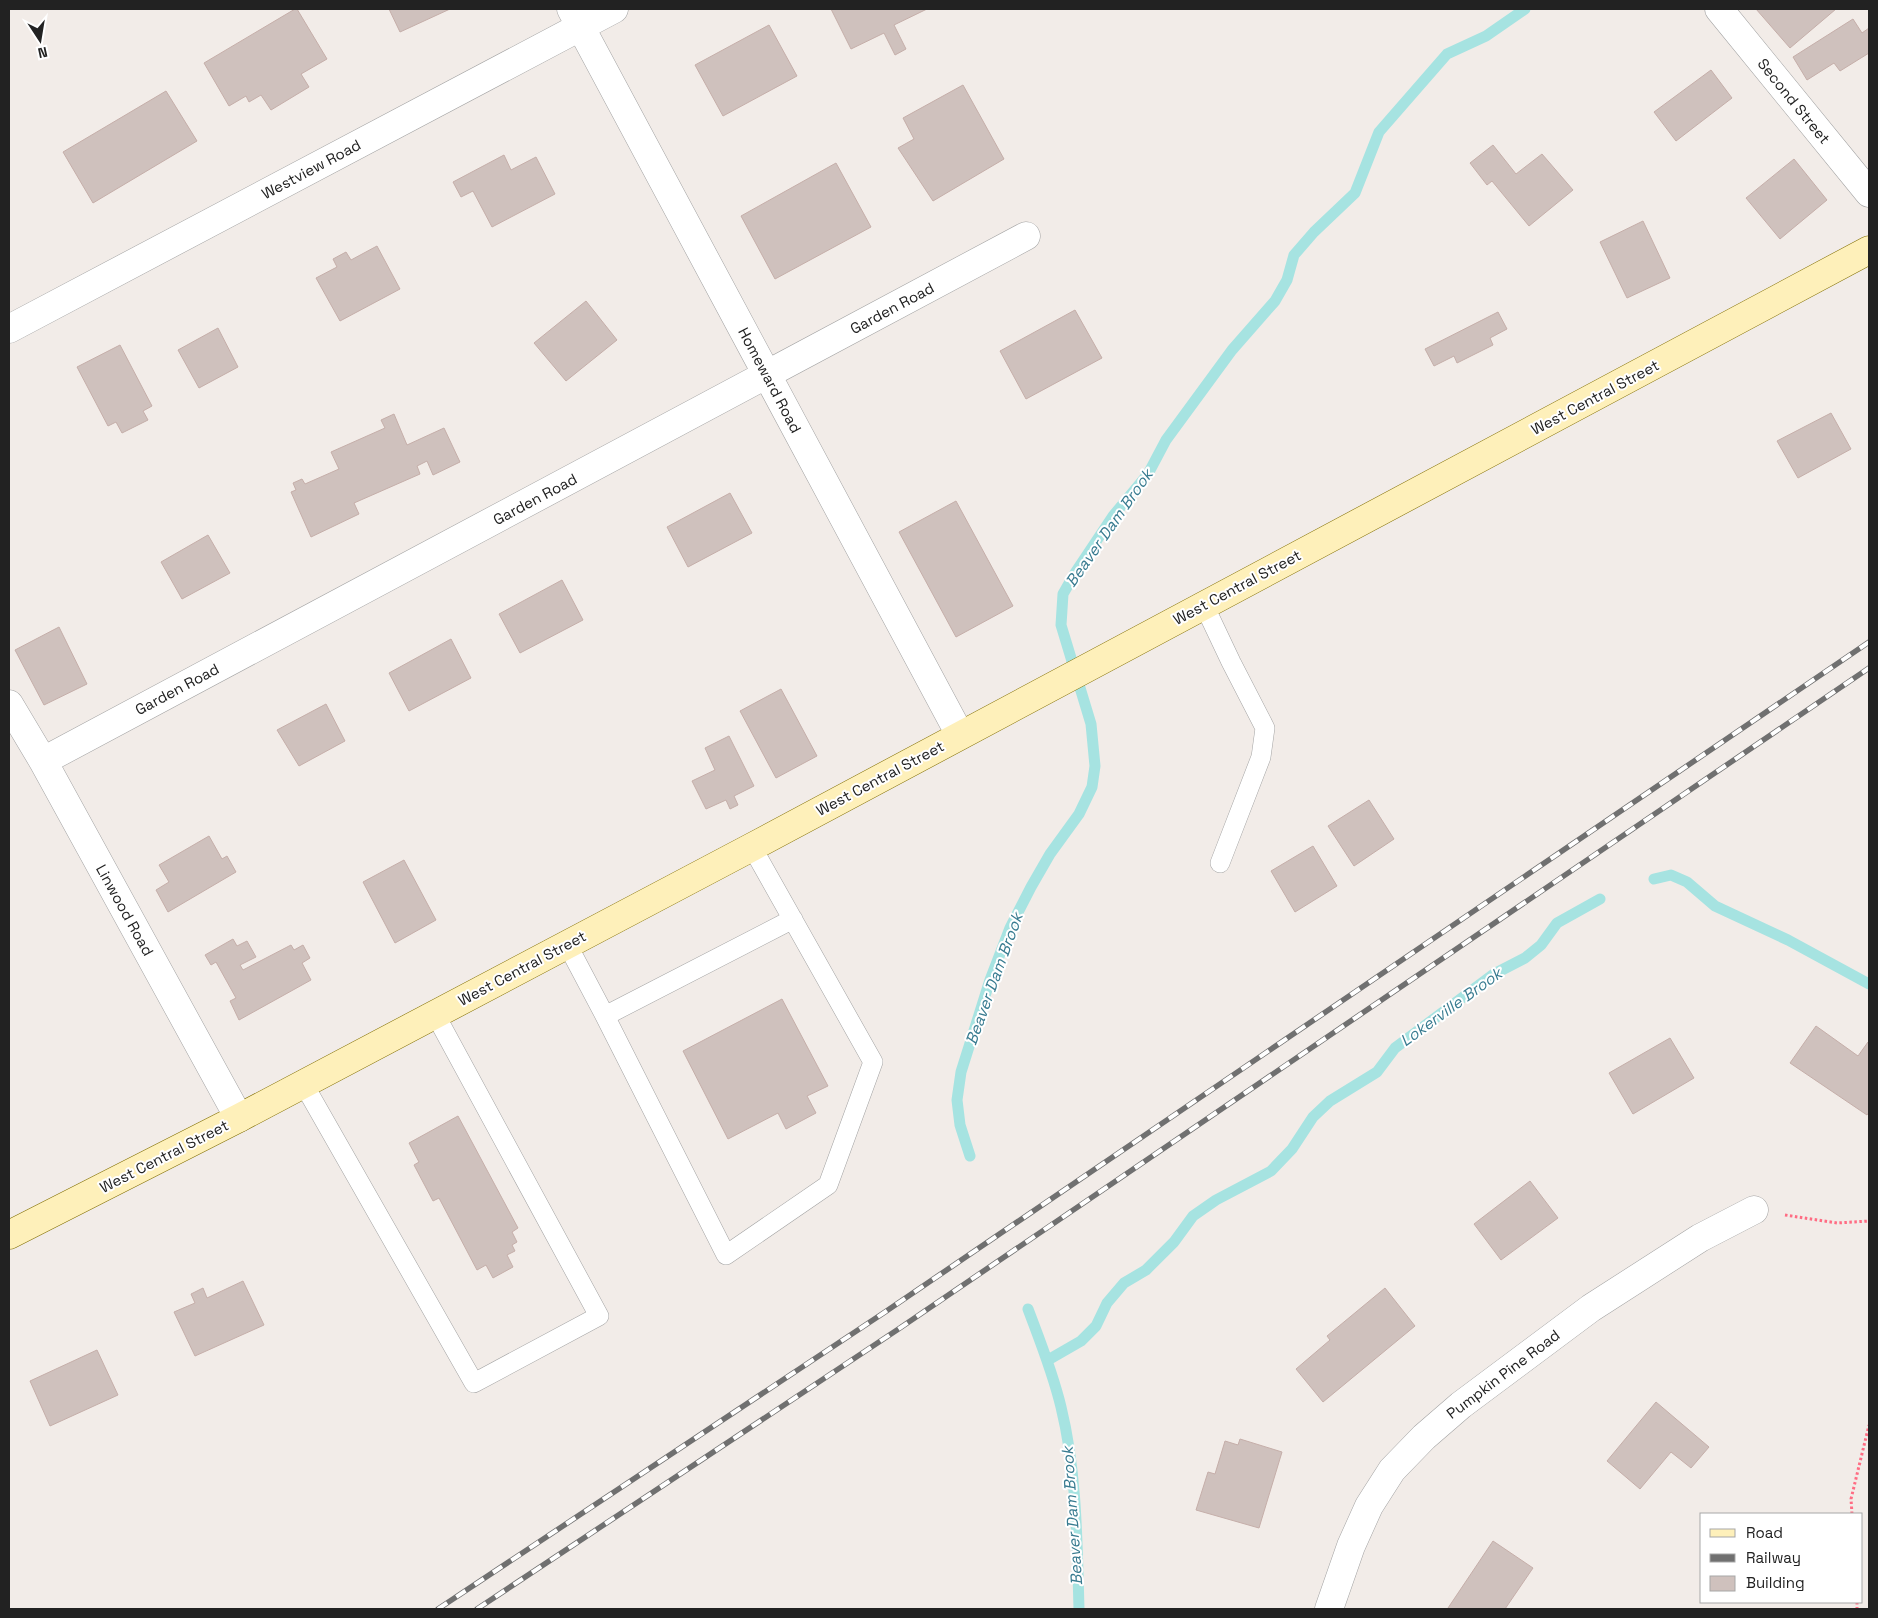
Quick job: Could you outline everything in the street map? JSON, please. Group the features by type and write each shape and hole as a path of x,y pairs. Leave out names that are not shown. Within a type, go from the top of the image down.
{"main road":[{"name":"West Central Street","path":"9,1235 238,1118 435,1014 1869,250"}],"street":[{"name":"Westview Road","path":"9,329 575,18 614,9"},
{"name":"Second Street","path":"1719,9 1869,192"},
{"name":"Homeward Road","path":"575,18 960,734"},
{"name":"Garden Road","path":"43,761 1026,236"},
{"name":"Linwood Road","path":"9,704 43,761 238,1118"},
{"name":"Pumpkin Pine Road","path":"1330,1609 1352,1546 1369,1506 1392,1470 1424,1437 1461,1405 1591,1308 1700,1238 1754,1210"}],"lane":[{"path":"1204,605 1265,728 1261,757 1220,863"},
{"path":"567,944 726,1255 828,1185 873,1062 752,846"},
{"path":"605,1016 793,919"},
{"path":"303,1083 474,1383 599,1316 435,1014"}],"path":[{"path":"1754,1210 1836,1223 1869,1221"},
{"path":"1852,1513 1851,1500 1869,1425"}],"building":[{"path":"297,9 327,59 301,74 309,87 271,110 261,95 249,102 246,96 229,106 204,63"},
{"path":"389,9 450,9 400,32"},
{"path":"831,9 927,9 894,25 906,49 895,55 884,33 851,49"},
{"path":"1756,9 1836,9 1790,48"},
{"path":"1853,19 1862,33 1869,28 1869,53 1840,71 1834,63 1807,80 1793,57"},
{"path":"769,25 797,76 723,116 695,65"},
{"path":"1711,70 1732,98 1676,141 1654,112"},
{"path":"963,85 1004,159 933,201 898,148 914,139 903,118"},
{"path":"166,91 197,141 93,203 63,152"},
{"path":"1493,145 1516,174 1542,154 1573,190 1529,226 1492,181 1487,185 1470,163"},
{"path":"504,155 511,170 536,157 555,194 492,227 473,191 461,197 453,182"},
{"path":"1794,159 1827,200 1780,239 1746,198"},
{"path":"836,163 871,227 775,279 741,216"},
{"path":"1643,221 1670,278 1627,298 1600,242"},
{"path":"377,246 400,289 340,321 316,278 337,267 333,259 346,252 351,260"},
{"path":"586,301 617,340 566,381 534,343"},
{"path":"1075,310 1102,358 1026,399 1000,351"},
{"path":"1498,312 1507,329 1490,338 1493,345 1457,363 1454,356 1434,366 1425,349"},
{"path":"218,328 238,367 199,388 178,350"},
{"path":"120,345 152,406 143,411 148,420 122,433 116,422 108,426 77,367"},
{"path":"1831,413 1851,449 1798,478 1777,441"},
{"path":"394,414 407,445 444,428 460,462 433,475 427,461 417,466 420,474 354,503 359,514 311,537 291,492 296,490 293,483 302,479 305,484 339,469 331,452 385,428 381,420"},
{"path":"730,493 752,533 688,567 667,527"},
{"path":"956,501 1013,606 956,637 899,532"},
{"path":"208,535 230,573 182,599 161,562"},
{"path":"562,580 583,620 520,653 499,614"},
{"path":"59,627 87,684 44,705 15,650"},
{"path":"451,639 471,678 409,711 389,673"},
{"path":"781,689 817,756 776,778 740,711"},
{"path":"326,704 345,741 299,766 277,730"},
{"path":"729,736 754,786 734,796 738,805 730,809 726,800 706,809 692,781 715,770 705,748"},
{"path":"1369,800 1394,839 1354,866 1328,826"},
{"path":"209,836 222,859 227,856 236,872 168,912 156,890 169,882 159,865"},
{"path":"1313,846 1337,886 1295,912 1271,871"},
{"path":"404,860 436,920 395,943 363,882"},
{"path":"233,939 237,946 247,941 256,957 240,965 243,970 291,945 294,950 303,945 310,958 302,963 311,980 239,1020 230,1001 236,998 216,962 211,965 205,955"},
{"path":"782,999 828,1086 807,1096 816,1113 786,1129 778,1113 728,1139 683,1051"},
{"path":"1816,1026 1858,1056 1869,1043 1869,1112 1867,1115 1790,1063"},
{"path":"1670,1038 1694,1078 1633,1114 1609,1073"},
{"path":"458,1116 518,1228 512,1232 517,1242 512,1245 515,1251 507,1255 513,1267 493,1278 486,1265 477,1270 439,1198 433,1201 414,1165 419,1162 409,1143"},
{"path":"1530,1181 1558,1218 1501,1260 1474,1224"},
{"path":"243,1281 264,1325 195,1356 174,1312 195,1303 191,1294 203,1288 207,1298"},
{"path":"1385,1288 1415,1326 1323,1402 1296,1369 1330,1340 1327,1336"},
{"path":"97,1350 118,1395 50,1426 30,1381"},
{"path":"1656,1402 1709,1447 1691,1468 1671,1452 1640,1489 1607,1461"},
{"path":"1240,1439 1282,1452 1259,1528 1196,1510 1208,1472 1215,1474 1225,1441 1238,1445"},
{"path":"1493,1541 1533,1568 1505,1609 1449,1609 1448,1608"}],"waterway":[{"name":"Beaver Dam Brook","path":"970,1156 960,1125 957,1100 961,1072 990,980 1010,928 1031,887 1050,854 1079,814 1092,787 1095,766 1091,724 1061,625 1063,594 1113,516 1148,474 1166,440 1232,350 1275,301 1287,280 1294,255 1314,232 1355,193 1379,132 1447,54 1486,36 1525,9"},
{"name":"Lokerville Brook","path":"1654,879 1671,875 1687,882 1715,906 1788,940 1869,984"},
{"name":"Lokerville Brook","path":"1048,1360 1081,1341 1096,1326 1107,1303 1124,1283 1146,1270 1174,1242 1193,1216 1216,1200 1271,1171 1292,1149 1313,1117 1330,1101 1377,1072 1395,1048 1494,974 1525,958 1541,945 1557,923 1600,899"},
{"name":"Beaver Dam Brook","path":"1028,1309 1054,1382 1066,1432 1075,1507 1079,1609"}],"railway":[{"path":"438,1609 885,1312 1869,642"},
{"path":"477,1609 897,1330 1869,668"}]}
